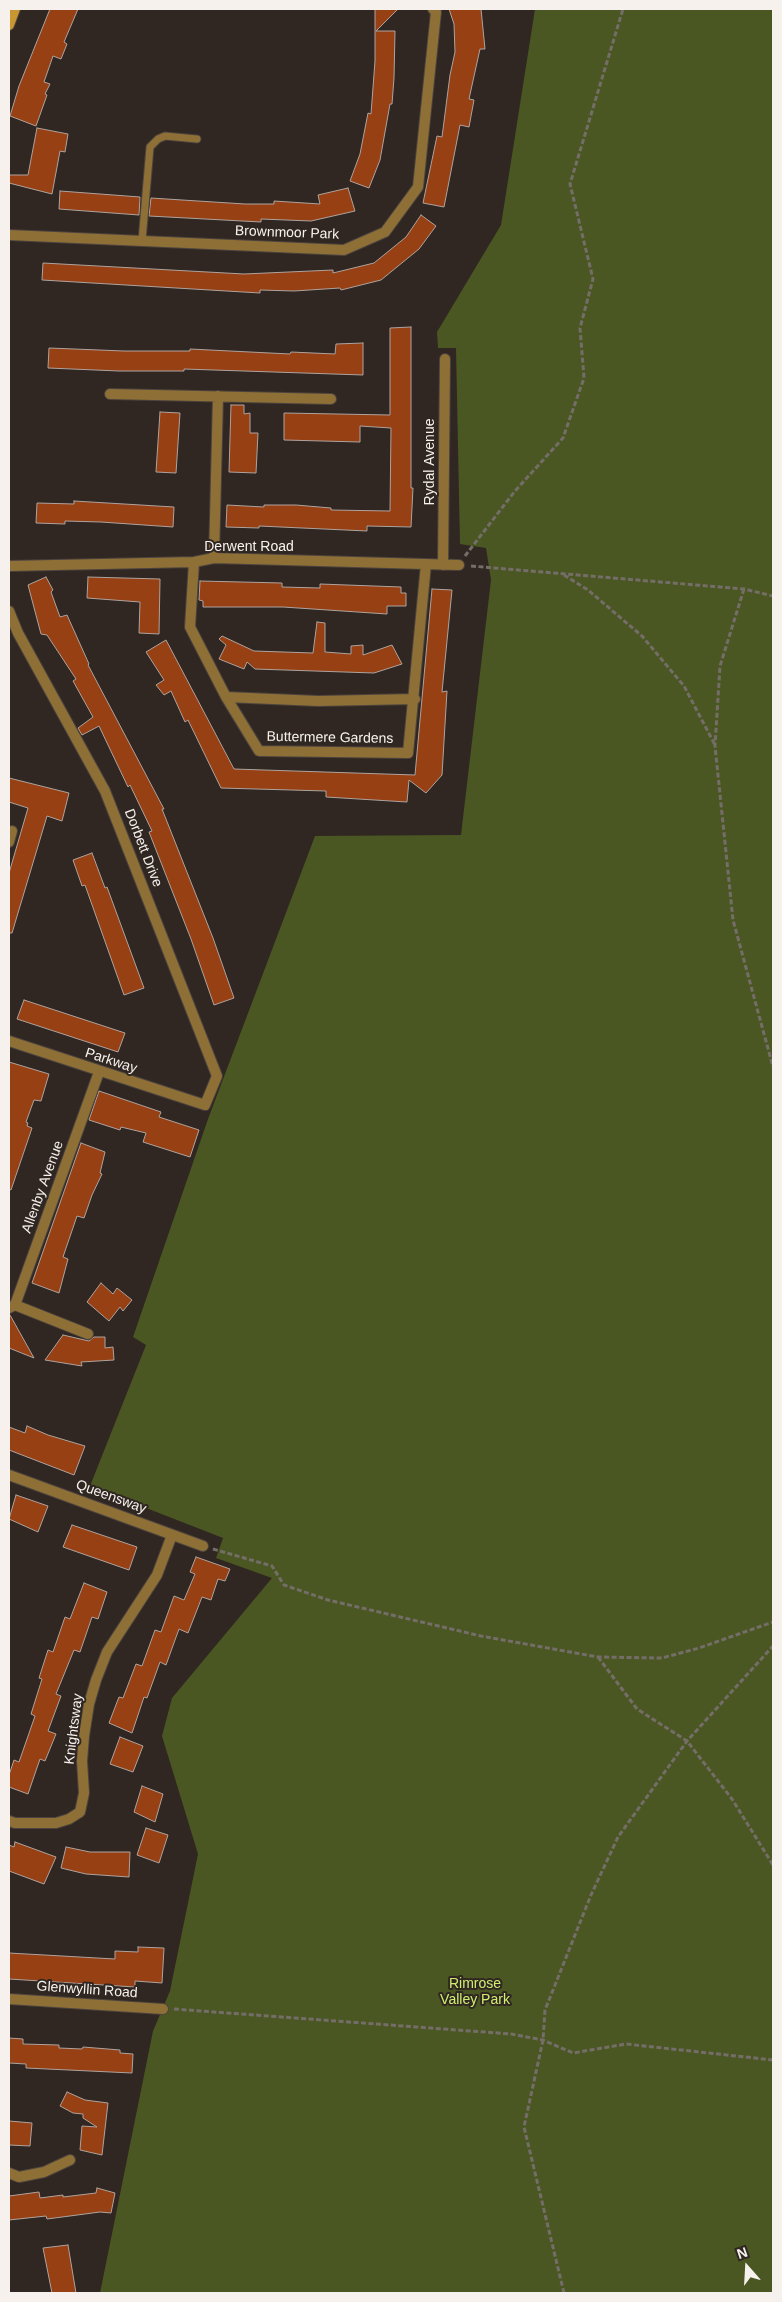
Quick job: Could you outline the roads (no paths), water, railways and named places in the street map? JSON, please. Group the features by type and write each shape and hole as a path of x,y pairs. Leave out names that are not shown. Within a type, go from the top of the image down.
{"street":[{"path":"9,25 15,9"},
{"name":"Brownmoor Park","path":"9,235 344,250 385,232 418,187 436,12 433,9"},
{"name":"Rydal Avenue","path":"443,565 444,359"},
{"path":"110,394 331,400"},
{"path":"214,558 218,396"},
{"name":"Derwent Road","path":"9,566 194,562 214,558 459,565"},
{"name":"Buttermere Gardens","path":"194,562 190,627 226,697 259,751 408,754 415,699 426,564"},
{"name":"Dorbett Drive","path":"9,611 18,632 106,790 217,1076 205,1105"},
{"path":"226,697 318,701 415,699"},
{"path":"9,842 12,830"},
{"name":"Parkway","path":"9,1041 99,1072 205,1105"},
{"name":"Allenby Avenue","path":"12,1306 99,1072"},
{"path":"12,1306 88,1334"},
{"name":"Queensway","path":"9,1475 203,1546"},
{"name":"Knightsway","path":"9,1821 14,1823 56,1823 69,1819 80,1812 84,1793 83,1744 89,1704 96,1680 112,1645 157,1575 172,1535"},
{"name":"Glenwyllin Road","path":"9,1999 164,2009"},
{"path":"9,2173 18,2176 44,2172 70,2160"}],"lane":[{"path":"142,241 150,147 158,139 165,136 197,139"}],"park label":[{"name":"Rimrose Valley Park","path":"475,1992"}]}
